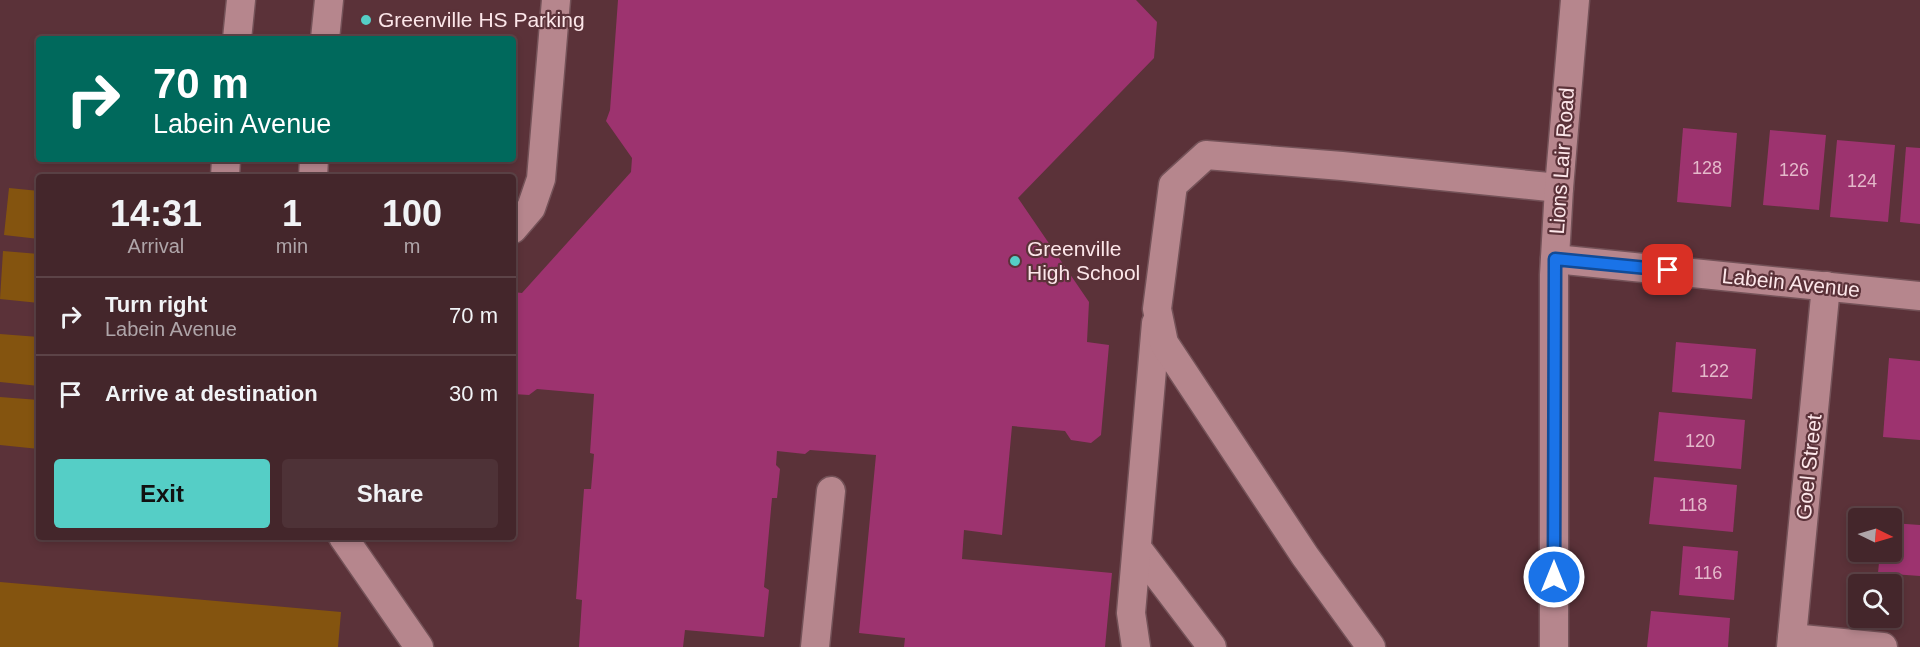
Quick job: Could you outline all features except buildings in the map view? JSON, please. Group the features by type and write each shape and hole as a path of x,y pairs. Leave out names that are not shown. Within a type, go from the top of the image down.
{"street":[{"path":"237,36 241,0"},
{"path":"325,36 329,0"},
{"path":"516,226 531,208 541,179 556,0"},
{"name":"Lions Lair Road","path":"1554,647 1555,259 1558,188 1575,0"},
{"path":"1136,647 1131,613 1157,309 1173,185 1206,155 1558,188"},
{"name":"Labein Avenue","path":"1555,259 1920,296"},
{"name":"Goel Street","path":"1791,642 1826,286"},
{"path":"1157,309 1164,343 1305,556 1371,647"},
{"path":"815,647 831,491"},
{"path":"345,540 419,647"},
{"path":"1137,548 1212,647"},
{"path":"1791,642 1883,647"}],"shaded area":[{"path":"9,188 36,191 36,239 4,235"},
{"path":"3,251 36,254 36,303 0,299"},
{"path":"0,334 36,337 36,386 0,382"},
{"path":"0,397 36,400 36,449 0,445"},
{"path":"0,582 341,612 338,647 0,647"}],"place":[{"name":"Greenville HS Parking","path":"366,20"},
{"name":"Greenville High School","path":"1015,261"}],"route":[{"path":"1554,577 1555,259 1668,270"}]}
